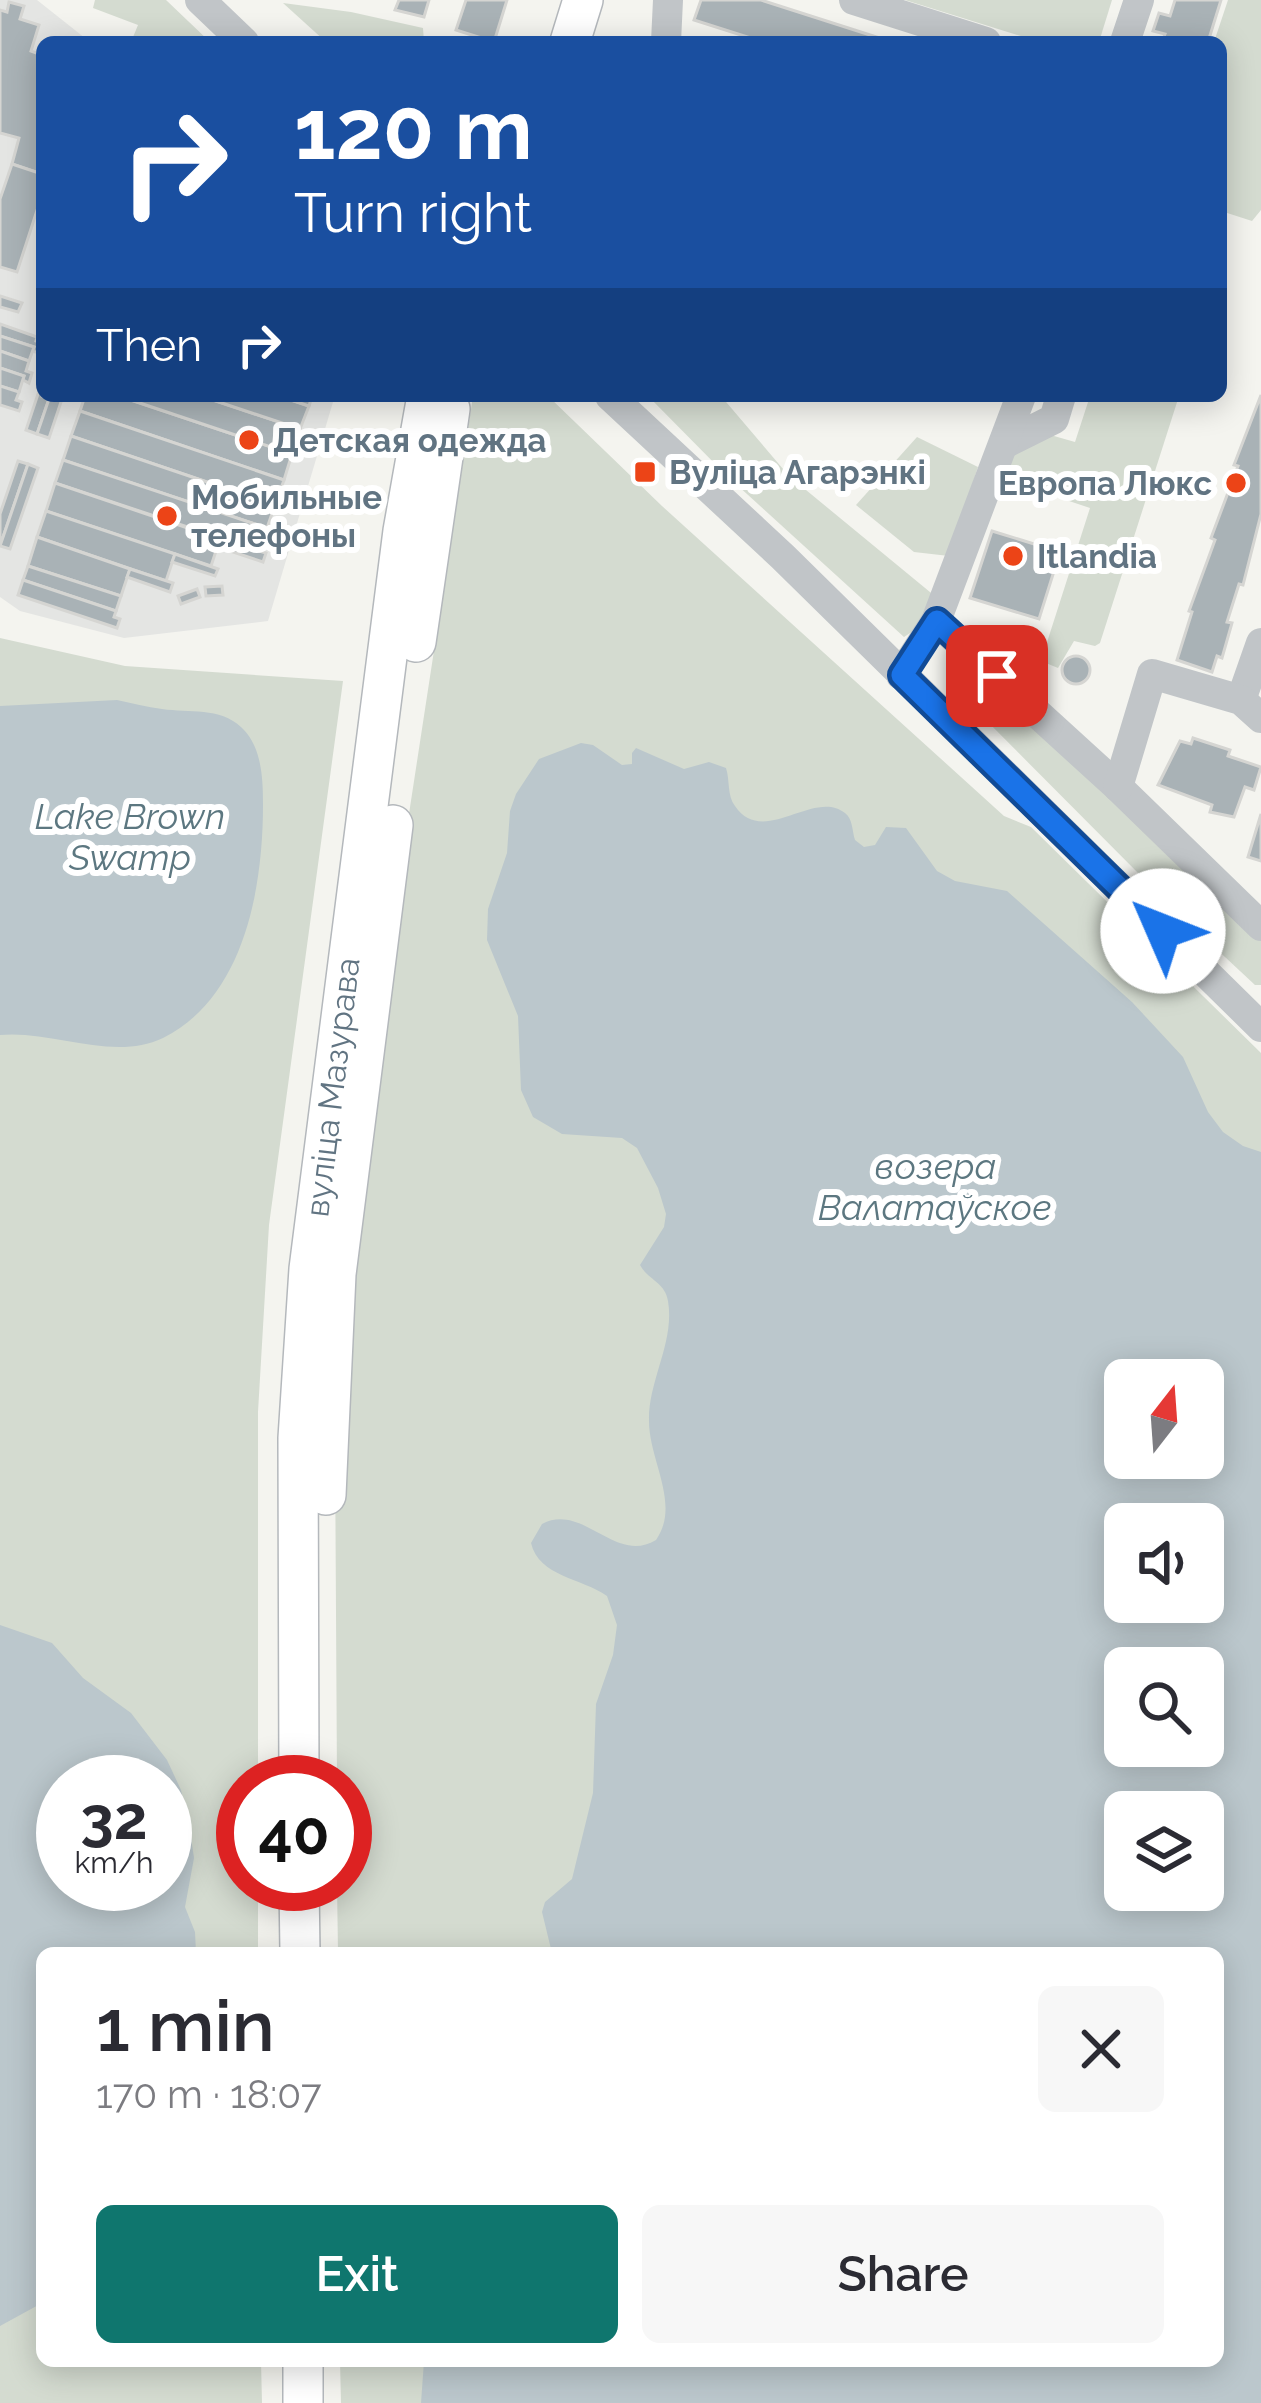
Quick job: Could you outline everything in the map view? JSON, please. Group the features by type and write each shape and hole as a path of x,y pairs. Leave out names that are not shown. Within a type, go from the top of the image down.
{"main road":[{"path":"572,36 583,0"},
{"name":"вуліца Мазурава","path":"299,1755 298,1438 310,1269 403,531 426,402"},
{"name":"вуліца Мазурава","path":"326,1755 326,1441 337,1274 420,610 451,402"},
{"path":"299,1911 300,1947"},
{"path":"326,1911 326,1947"},
{"path":"303,2367 303,2403"},
{"path":"330,2367 330,2403"}],"street":[{"path":"666,36 668,0"},
{"path":"854,0 967,36"},
{"path":"1127,36 1138,0"},
{"path":"208,3 238,36"},
{"path":"616,402 1261,1027"},
{"path":"902,675 937,621 1019,402"},
{"path":"1004,444 1054,418 1059,402"},
{"path":"937,621 1261,926"},
{"path":"1118,787 1152,674 1251,709 1261,643"}],"shaded area":[{"path":"0,0 37,0 82,36 36,36 36,402 333,402 268,621 124,638 20,611 0,597"},
{"path":"95,0 166,0 204,36 133,36 138,25 93,8"},
{"path":"905,0 1112,0 1101,36 1021,36"},
{"path":"1228,0 1261,0 1261,210 1252,221 1227,213 1227,36 1216,36"},
{"path":"283,3 423,28 424,36 319,36"},
{"name":"возера Валатаўское","path":"472,402 554,402 1004,816 1031,827 1261,1053 1261,2403 341,2403 340,2367 1224,2367 1224,1947 338,1947 337,1911 372,1911 372,1755 337,1755 335,1443 401,866"},
{"path":"654,402 726,402 789,476 936,597 924,624 904,637 725,474"},
{"path":"1088,402 1177,402 1100,643 1074,641 1058,668 1041,661 1090,508 997,477 1002,463 1047,434 1075,442"},
{"path":"917,437 978,467 949,556 914,552 856,505"},
{"path":"0,638 125,666 343,681 269,1225 258,1412 258,1755 216,1755 216,1911 258,1911 258,1947 36,1947 36,2367 261,2367 262,2403 0,2403"},
{"path":"968,660 1261,939 1261,985 1255,985 1210,943 1206,920 1170,887 1152,887 952,686 947,664"}],"water":[{"name":"Lake Brown Swamp","path":"117,700 224,716 241,727 253,744 262,774 262,837 244,937 213,996 191,1020 163,1038 124,1047 0,1035 0,706"},
{"name":"возера Валатаўское","path":"581,743 593,745 622,765 632,764 636,748 684,769 709,762 726,768 735,806 746,817 760,821 833,807 848,816 855,840 864,847 875,845 886,827 906,828 937,871 955,881 1007,891 1132,1002 1183,1057 1208,1112 1223,1132 1261,1152 1261,2403 421,2403 424,2367 1224,2367 1224,1947 551,1947 542,1912 545,1902 572,1879 593,1793 596,1704 613,1655 617,1625 607,1596 552,1570 531,1543 542,1524 557,1519 641,1546 656,1540 663,1526 665,1497 649,1421 665,1346 668,1301 640,1265 664,1227 666,1214 637,1148 622,1138 562,1134 533,1117 521,1090 518,1016 487,940 488,909 507,853 510,811 539,759"},
{"path":"0,1625 52,1643 83,1678 131,1713 163,1755 36,1755 36,1911 187,1911 196,1947 36,1947 36,2306 0,2326"}],"building":[{"path":"399,0 429,0 424,17 395,10"},
{"path":"466,0 507,0 496,36 456,30"},
{"path":"701,0 761,0 873,36 744,36 694,20"},
{"path":"1175,0 1221,0 1210,36 1164,36 1153,31 1159,13 1170,16"},
{"path":"9,2 24,6 20,19 39,25 31,51 36,53 36,172 12,164 19,138 0,133 0,10 7,12"},
{"path":"12,164 36,172 36,213 17,272 0,267 0,199"},
{"path":"0,296 22,303 18,312 0,307"},
{"path":"0,324 36,337 36,352 34,347 0,336"},
{"path":"0,336 34,347 29,361 0,351"},
{"path":"0,351 29,361 29,383 24,376 0,368"},
{"path":"0,368 24,376 19,392 0,386"},
{"path":"0,386 19,392 19,411 0,405"},
{"path":"1261,395 1261,514 1243,585 1239,584 1227,622 1232,623 1222,658 1217,656 1212,672 1177,660 1215,540 1211,538 1238,466 1234,465"},
{"path":"36,400 48,402 37,434 26,430"},
{"path":"48,402 61,402 49,438 37,434"},
{"path":"83,402 137,402 292,454 284,480 80,411"},
{"path":"137,402 219,402 300,429 292,454"},
{"path":"219,402 309,406 300,429"},
{"path":"80,411 284,480 275,505 71,436"},
{"path":"71,436 275,505 267,528 63,460"},
{"path":"63,460 267,528 260,551 55,483"},
{"path":"18,461 28,464 0,546 0,514"},
{"path":"28,464 38,468 10,549 0,546"},
{"path":"55,483 220,539 211,566 46,511"},
{"path":"46,511 175,554 166,581 37,537"},
{"path":"992,531 1060,552 1039,619 970,598"},
{"path":"37,537 130,569 121,596 28,566"},
{"path":"220,539 266,553 263,562 218,547"},
{"path":"175,554 218,569 215,576 172,562"},
{"path":"28,566 121,596 116,611 23,580"},
{"path":"130,569 173,583 170,592 127,577"},
{"path":"23,580 116,611 117,628 18,595"},
{"path":"222,586 223,595 206,596 205,587"},
{"path":"197,589 200,597 181,604 178,596"},
{"path":"1076,656 1086,660 1090,670 1086,680 1076,684 1066,680 1062,670 1066,660"},
{"path":"1193,738 1261,767 1254,790 1245,787 1234,817 1210,812 1212,805 1158,785 1180,741 1191,744"},
{"path":"1261,814 1261,861 1248,857"}],"place":[{"name":"Детская одежда","path":"249,440"},
{"name":"Вуліца Агарэнкі","path":"645,472"},
{"name":"Европа Люкс","path":"1236,483"},
{"name":"Мобильные телефоны","path":"167,516"},
{"name":"Itlandia","path":"1013,556"}],"route":[{"path":"997,676 937,621 902,675 1163,931"}]}
